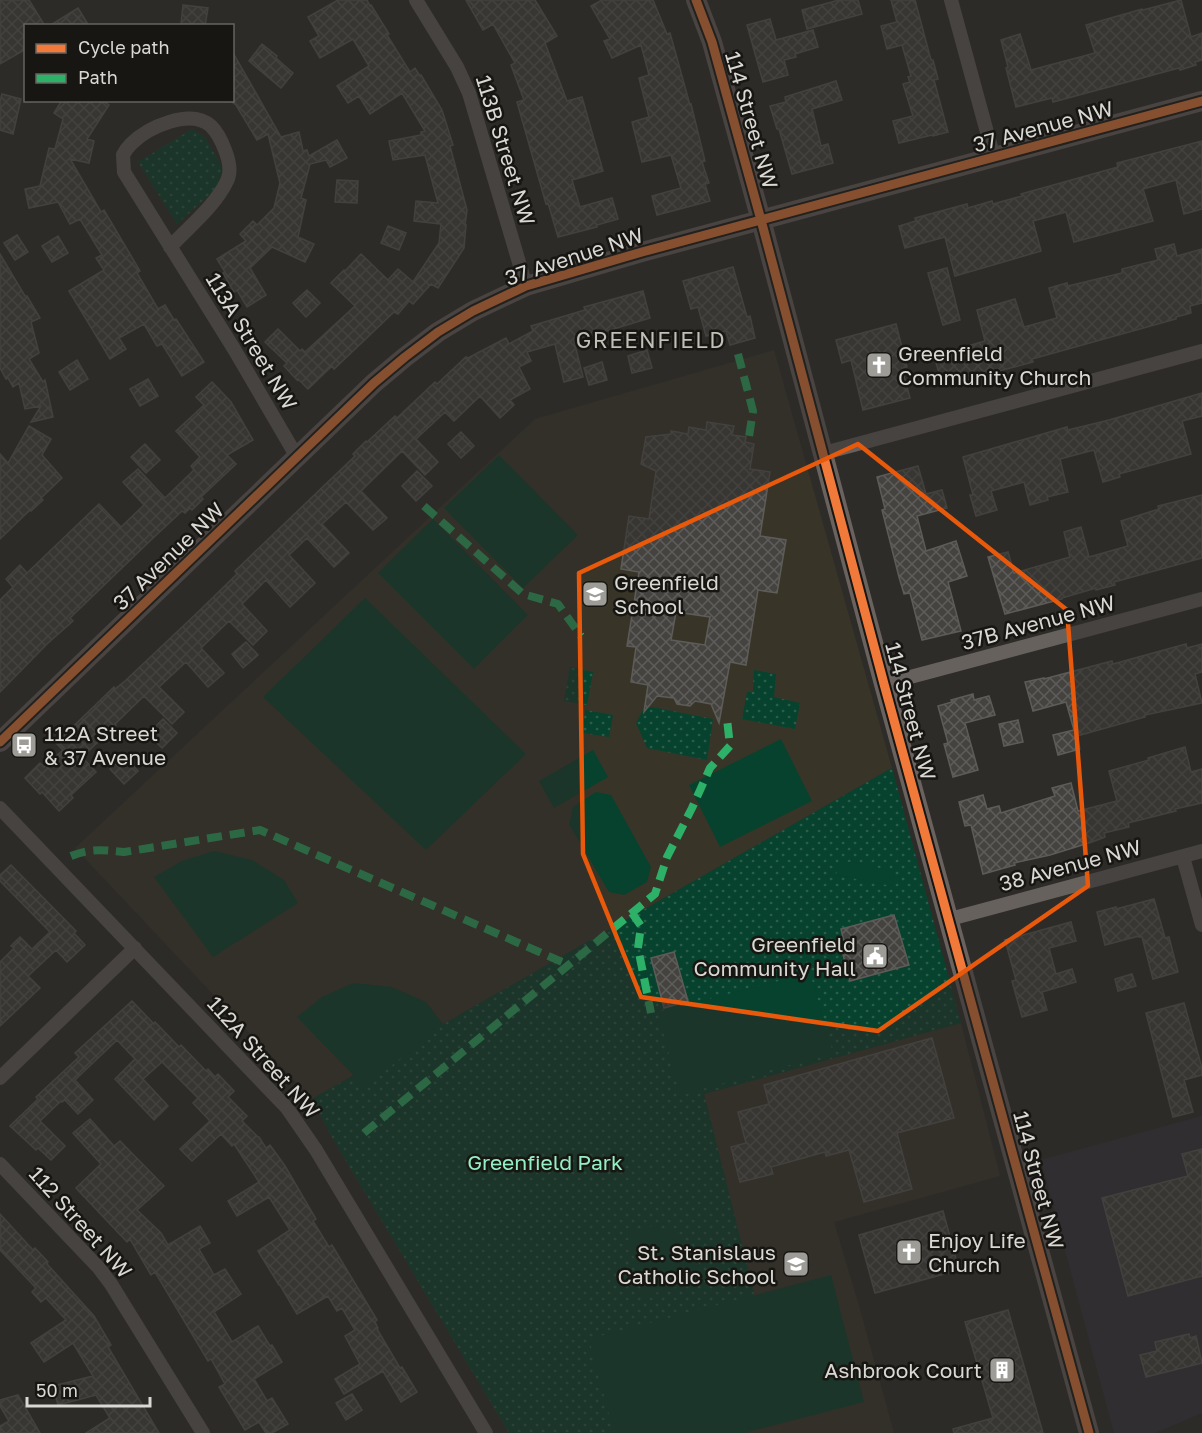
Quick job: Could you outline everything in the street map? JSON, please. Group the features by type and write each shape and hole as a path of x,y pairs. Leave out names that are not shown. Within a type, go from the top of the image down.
{"street":[{"name":"113B Street NW","path":"416,0 457,67 469,93 526,286"},
{"name":"114 Street NW","path":"696,0 712,42 761,220 884,684 1089,1433"},
{"path":"951,0 994,158"},
{"name":"37 Avenue NW","path":"0,742 374,383 438,332 473,311 526,286 621,258 1202,101"},
{"name":"113A Street NW","path":"170,247 202,216 228,179 230,162 222,142 211,127 200,120 174,121 149,131 132,143 123,155 124,172 170,247 234,349 297,457"},
{"path":"824,453 1202,351"},
{"name":"37B Avenue NW","path":"884,684 1202,599"},
{"name":"112A Street NW","path":"0,808 276,1096 295,1119 316,1150 486,1433"},
{"name":"38 Avenue NW","path":"950,919 1202,851"},
{"path":"1183,857 1202,925"},
{"path":"0,1078 135,948"},
{"name":"112 Street NW","path":"0,1164 99,1268 203,1433"}],"highlighted area":[{"path":"858,444 1067,610 1088,886 878,1031 641,997 583,854 579,573"}],"shaded area":[{"name":"Greenfield School","path":"774,350 892,768 312,1099 75,848 535,419"},
{"name":"St. Stanislaus Catholic School","path":"961,1023 1000,1176 834,1222 894,1433 698,1433 778,1389 704,1094"},
{"path":"1202,1116 1202,1413 1155,1433 1114,1433 1041,1160"}],"green space":[{"path":"192,129 205,137 223,169 215,190 177,224 138,162"},
{"path":"499,455 578,535 523,588 444,508"},
{"path":"433,519 528,615 474,669 378,573"},
{"path":"365,598 526,754 426,850 263,697"},
{"path":"570,667 593,672 587,705 564,701"},
{"path":"754,670 776,674 774,697 800,703 795,729 742,719 747,692 753,692"},
{"path":"652,707 713,719 707,760 647,748 636,723 643,710"},
{"path":"585,710 613,715 609,737 583,733"},
{"path":"781,739 812,801 720,847 689,785"},
{"path":"593,750 608,777 554,808 539,781"},
{"name":"Greenfield Park","path":"892,768 961,1023 704,1094 778,1389 698,1433 509,1433 331,1136 312,1099"},
{"path":"596,792 611,795 651,867 647,882 624,895 609,892 569,824 573,807"},
{"path":"214,851 252,860 284,880 298,903 213,957 154,877 182,861"},
{"path":"839,860 895,871 892,886 836,875"},
{"path":"810,973 833,1053 680,1095 658,1012"},
{"path":"353,983 392,987 426,1002 443,1024 365,1087 297,1017 322,997"},
{"path":"652,1226 675,1232 696,1252 703,1280 643,1296 628,1232"},
{"path":"831,1275 864,1402 744,1433 614,1433 589,1339"}],"building":[{"path":"0,0 29,0 44,24 24,24 24,50 0,64"},
{"path":"338,0 367,0 410,72 415,68 421,75 442,110 453,145 450,146 467,210 466,225 464,248 438,288 431,284 413,304 409,301 398,314 394,312 334,369 332,366 308,389 284,366 287,363 265,342 278,329 300,351 302,349 305,352 355,306 331,283 361,254 388,280 398,269 413,282 439,243 441,224 414,221 416,201 438,203 425,155 393,160 389,141 421,135 421,132 425,131 402,93 370,114 359,96 348,103 337,86 369,66 353,39 320,58 310,41 319,36 308,17"},
{"path":"466,0 535,0 557,36 545,43 567,101 582,97 603,171 572,180 580,207 612,198 618,219 558,237 548,203 546,204 517,102 524,100 511,65 515,63 493,24 483,30"},
{"path":"602,0 653,0 667,34 670,33 691,104 705,161 702,162 709,183 705,184 710,201 657,215 652,196 681,188 671,155 642,162 632,122 649,117 639,78 649,75 641,45 612,58 604,41 610,39 591,6"},
{"path":"839,0 858,0 862,14 807,29 802,10"},
{"path":"891,0 915,0 938,79 934,80 948,132 899,143 893,121 913,116 903,84 910,82 908,77 911,76 902,45 887,49 881,26 897,22"},
{"path":"1181,0 1191,37 1202,33 1202,60 1195,62 1196,65 1053,102 1052,98 1016,107 1001,40 1020,34 1031,70 1095,53 1086,25"},
{"path":"183,5 208,8 205,24 181,24"},
{"path":"78,8 88,24 52,24"},
{"path":"770,19 776,40 813,30 818,47 784,60 788,75 763,82 747,25"},
{"path":"262,44 293,73 281,88 249,61"},
{"path":"234,55 281,137 299,132 303,151 307,150 309,156 337,140 347,158 330,167 326,160 310,164 301,198 306,200 298,237 314,244 305,262 272,247 250,268 266,295 247,307 237,290 234,292 217,259 246,241 240,234 253,221 257,225 274,208 280,183 268,134 257,140 232,102 234,102"},
{"path":"836,81 842,100 812,109 821,146 828,144 833,163 792,174 770,106 786,102 785,97"},
{"path":"2,94 21,99 13,134 0,130"},
{"path":"61,102 105,102 109,105 87,139 94,141 89,163 70,159 101,212 104,210 140,271 137,273 158,309 165,305 204,362 182,376 162,344 157,346 144,324 119,338 126,349 110,359 69,291 104,270 96,258 102,255 80,219 70,224 58,202 29,208 25,189 40,186 49,148 55,149 63,119 54,113"},
{"path":"1202,141 1202,209 1184,214 1176,180 1143,189 1153,221 1074,242 1066,212 1033,221 1041,251 955,276 945,237 905,248 899,226 916,221 915,218 967,204 968,208 992,201 993,204 1118,167 1117,163"},
{"path":"337,180 358,181 357,203 335,202"},
{"path":"388,226 406,233 399,250 381,243"},
{"path":"17,235 28,252 15,260 4,243"},
{"path":"58,236 68,253 52,262 42,246"},
{"path":"1174,244 1177,256 1202,249 1202,303 1190,306 1191,313 1032,359 1033,362 943,386 934,356 985,341 977,310 1015,299 1024,327 1057,318 1049,288 1067,283 1068,286 1122,273 1122,269 1158,260 1155,249"},
{"path":"0,254 40,318 31,322 39,353 29,359 43,382 45,380 53,417 31,422 41,406 25,409 19,383 13,387 0,368"},
{"path":"733,267 755,338 730,345 726,331 706,336 698,307 691,309 683,281"},
{"path":"947,268 960,320 943,325 928,273"},
{"path":"307,290 320,303 306,317 293,303"},
{"path":"643,291 650,318 574,341 583,377 564,382 555,344 527,352 531,361 519,367 530,389 510,400 514,405 500,418 480,396 454,421 445,412 416,439 438,462 425,475 402,451 361,491 387,518 373,530 346,502 322,524 349,553 334,567 307,538 289,555 315,583 290,607 266,580 242,604 267,631 253,645 229,621 201,648 224,673 208,687 186,662 159,687 184,712 172,724 144,696 82,757 96,772 71,795 73,798 59,811 25,778 40,763 44,767 63,750 56,743 114,687 115,689 125,681 198,612 237,574 235,571 355,456 353,454 366,441 395,416 397,418 435,382 437,384 466,357 506,338 509,344 533,331 531,326 585,310 584,307"},
{"name":"Greenfield Community Church","path":"896,324 907,367 902,368 910,398 863,410 851,360 842,363 836,340"},
{"path":"647,350 652,368 632,373 628,356"},
{"path":"77,360 88,379 70,390 59,372"},
{"path":"602,362 607,380 589,385 584,368"},
{"path":"148,379 158,396 140,406 130,389"},
{"path":"212,382 231,402 253,440 227,455 236,464 201,497 203,499 192,510 190,508 185,513 182,511 152,539 70,618 73,621 0,692 0,600 13,587 6,579 20,565 27,573 99,504 121,527 144,505 123,482 138,469 165,498 194,470 191,466 200,457 176,431 204,405 196,397"},
{"path":"1202,393 1202,416 1182,421 1191,454 1119,474 1120,477 1103,482 1094,450 1060,459 1068,492 1047,497 1048,500 1030,505 1024,482 991,491 997,510 976,516 963,457 1067,427 1068,430 1109,420"},
{"name":"Greenfield School","path":"707,422 734,426 732,435 746,437 745,442 754,444 750,469 770,472 760,536 786,540 777,593 758,590 746,665 730,662 719,723 711,704 695,701 690,706 677,704 674,698 657,696 644,712 648,685 631,682 636,647 627,646 639,572 621,569 629,516 649,519 656,471 641,464 646,437 671,434 671,431 688,434 689,427 706,430","holes":["676,612 710,617 705,645 671,640"]},
{"path":"29,426 51,439 42,455 62,478 41,498 43,500 0,539 0,454 8,463"},
{"path":"461,432 474,446 461,458 448,444"},
{"path":"145,444 160,460 146,473 131,457"},
{"path":"918,466 926,494 942,490 947,508 917,516 926,551 956,541 967,576 948,582 961,631 922,640 910,593 904,594 899,577 882,510 885,509 877,477"},
{"path":"417,471 432,486 416,501 402,486"},
{"path":"1202,495 1202,558 1114,582 1115,585 1096,590 1096,588 1005,614 988,557 1008,552 1014,573 1070,557 1064,532 1081,527 1089,557 1128,546 1121,521 1159,509 1158,506"},
{"path":"246,642 258,655 243,668 232,654"},
{"path":"1186,644 1187,648 1202,644 1202,672 1195,674 1202,703 1145,715 1145,717 1077,736 1080,749 1058,755 1053,735 1074,730 1066,702 1033,711 1025,682 1112,661 1113,664"},
{"path":"973,694 974,700 989,696 995,715 965,723 978,770 953,777 944,744 948,743 938,706"},
{"path":"163,719 177,733 162,748 148,734"},
{"path":"1018,720 1023,742 1004,746 999,724"},
{"path":"1185,747 1191,772 1202,769 1202,803 1128,823 1129,827 1104,833 1105,837 1092,842 1014,863 1015,865 983,874 971,825 965,826 959,802 983,795 987,809 999,806 1001,813 1055,796 1052,788 1071,783 1078,811 1117,801 1109,771"},
{"path":"124,756 138,771 124,784 110,769"},
{"path":"11,865 76,931 74,933 85,945 67,962 56,950 28,976 40,988 0,1026 0,962 14,948 11,946 20,937 32,949 50,932 0,881 0,875"},
{"path":"1154,899 1165,938 1169,937 1178,972 1153,979 1142,937 1105,945 1097,912"},
{"name":"Greenfield Community Hall","path":"894,915 909,965 850,981 841,947 845,946 841,929"},
{"path":"1071,922 1076,941 1049,948 1056,974 1072,969 1076,982 1042,992 1047,1010 1022,1017 1012,981 1016,980 1005,940"},
{"path":"674,952 688,1001 664,1008 651,958"},
{"path":"1132,974 1136,986 1118,991 1115,979"},
{"path":"132,1001 206,1071 208,1069 215,1077 218,1074 234,1091 228,1097 247,1116 242,1121 259,1137 266,1148 270,1145 285,1166 316,1219 313,1221 329,1247 332,1245 377,1320 375,1322 377,1329 417,1392 401,1402 383,1371 344,1394 335,1379 360,1364 345,1336 355,1330 342,1308 337,1311 328,1296 297,1314 258,1251 290,1230 269,1197 237,1216 228,1201 259,1182 234,1144 232,1146 221,1134 192,1161 180,1149 210,1121 193,1103 198,1098 162,1062 143,1079 168,1106 154,1120 115,1079 135,1059 117,1040 75,1080 93,1100 78,1114 65,1100 61,1101 40,1121 65,1146 51,1160 38,1148 36,1150 10,1126 38,1099 36,1097 79,1057 75,1053"},
{"path":"1184,1003 1202,1075 1184,1080 1193,1112 1173,1117 1146,1013"},
{"name":"St. Stanislaus Catholic School","path":"932,1038 954,1118 897,1133 912,1189 864,1202 849,1150 826,1156 825,1152 771,1167 773,1174 740,1182 731,1147 746,1143 738,1112 769,1104 764,1085"},
{"path":"90,1119 114,1146 120,1141 164,1186 137,1210 161,1233 168,1245 200,1226 210,1243 199,1249 214,1275 225,1269 241,1294 214,1312 232,1342 258,1326 270,1346 272,1345 282,1362 254,1379 267,1401 272,1398 288,1424 272,1433 266,1433 259,1422 245,1430 219,1387 225,1384 211,1359 208,1361 155,1272 151,1275 130,1239 127,1242 76,1188 101,1164 73,1133"},
{"path":"1202,1149 1202,1276 1128,1296 1102,1198 1188,1176 1182,1154"},
{"name":"Enjoy Life Church","path":"943,1211 959,1270 875,1293 859,1235"},
{"path":"0,1214 33,1250 35,1248 48,1262 47,1264 94,1316 111,1345 108,1347 159,1433 86,1433 110,1418 96,1395 58,1405 53,1386 93,1376 73,1343 44,1362 31,1343 66,1320 46,1298 41,1302 32,1292 36,1288 0,1250"},
{"name":"Ashbrook Court","path":"1008,1310 1043,1433 954,1433 953,1429 993,1418 965,1322"},
{"path":"1189,1334 1190,1338 1196,1336 1202,1363 1146,1377 1140,1355 1157,1351 1155,1342"},
{"path":"352,1394 362,1410 346,1420 336,1403"},
{"path":"18,1395 40,1433 0,1433 0,1426 9,1421 0,1406 0,1400"}],"marked path":[{"path":"738,354 753,411 748,443"},
{"path":"424,506 523,594 558,604 581,636"},
{"path":"364,1133 655,894 667,857 710,768 730,746 727,719"},
{"path":"71,856 103,850 124,852 260,830 569,965"},
{"path":"632,913 641,926 638,948 651,1013"}],"cycle path":[{"path":"696,0 712,42 761,220 884,684 1089,1433"},
{"path":"0,742 374,383 438,332 473,311 526,286 642,252 1202,101"}],"place":[{"name":"Greenfield Community Church","path":"879,365"},
{"name":"Greenfield School","path":"595,594"},
{"name":"112A Street & 37 Avenue","path":"24,745"},
{"name":"Greenfield Community Hall","path":"875,956"},
{"name":"Enjoy Life Church","path":"909,1252"},
{"name":"St. Stanislaus Catholic School","path":"796,1264"},
{"name":"Ashbrook Court","path":"1002,1370"}],"district":[{"name":"GREENFIELD","path":"651,339"}]}
